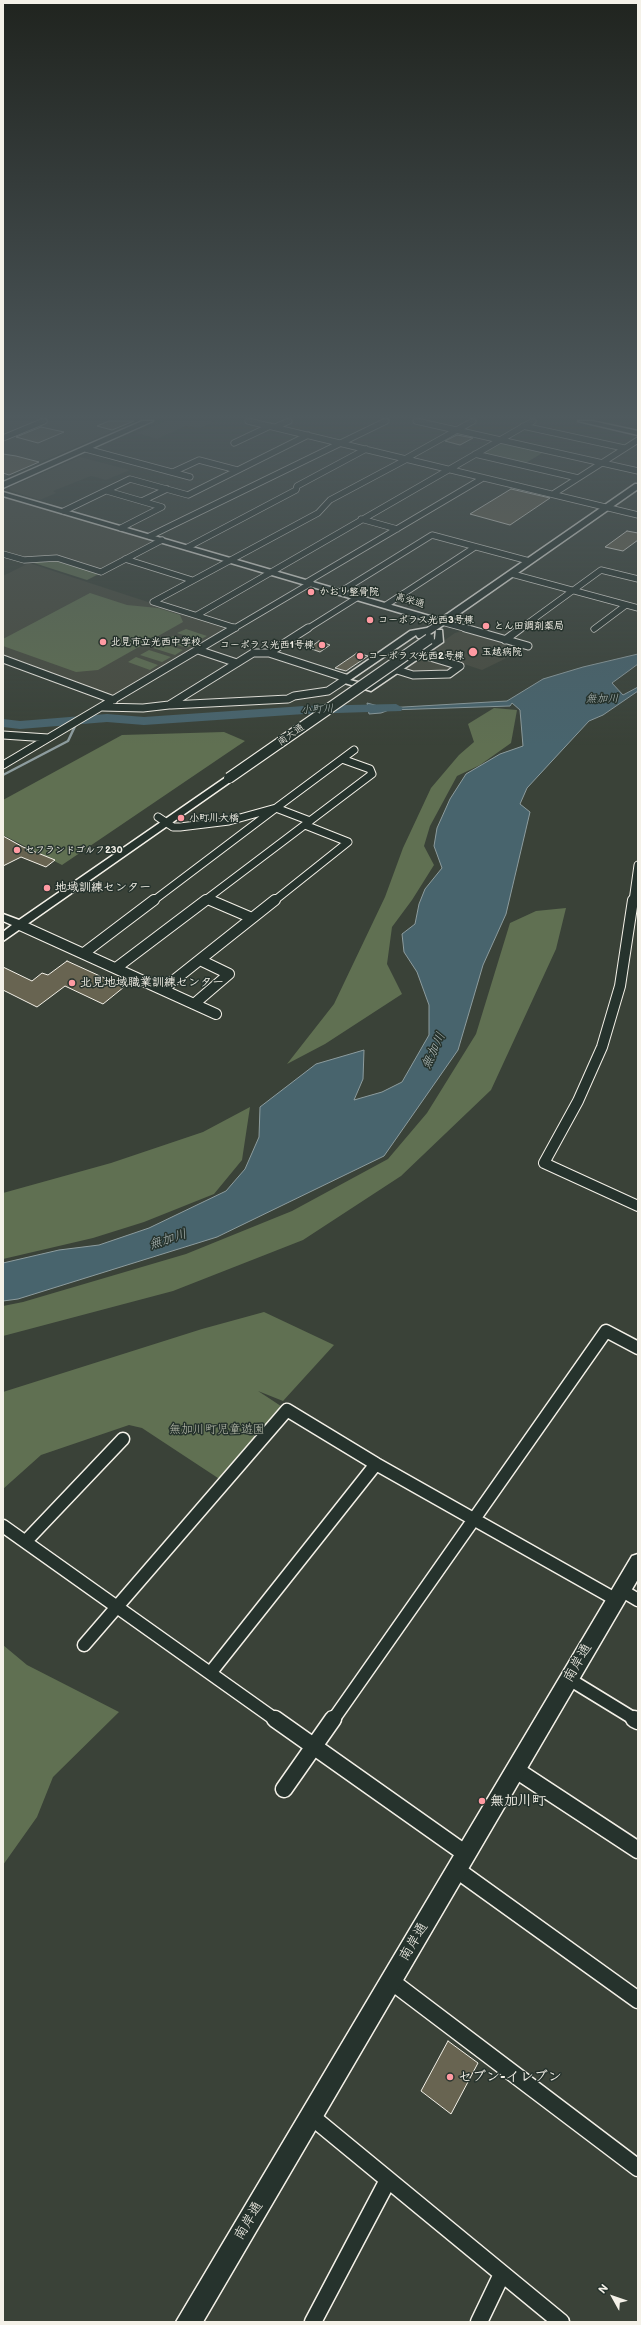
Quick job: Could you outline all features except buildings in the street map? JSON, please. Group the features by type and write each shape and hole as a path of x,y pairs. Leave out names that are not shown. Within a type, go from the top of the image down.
{"street":[{"name":"高栄通","path":"126,530 446,623"},
{"path":"150,536 163,530"},
{"path":"188,547 221,530"},
{"path":"236,628 153,602 288,530"},
{"path":"197,615 343,530"},
{"path":"3,765 236,628 396,530"},
{"name":"南大通","path":"516,575 530,561 578,530"},
{"name":"南大通","path":"3,937 9,922 163,819 581,530"},
{"path":"340,592 432,536 530,561"},
{"path":"3,554 24,560 57,558 101,572 162,540"},
{"path":"386,605 475,547"},
{"path":"125,559 192,580"},
{"path":"505,640 601,570 638,579"},
{"path":"516,575 638,608"},
{"path":"269,653 358,597"},
{"path":"594,629 626,605"},
{"path":"446,623 528,646"},
{"path":"99,708 143,708 169,705 288,699 294,696 328,691 345,680 413,634 430,634 440,640 372,688 345,680 269,653 253,653 169,705"},
{"path":"198,650 237,663"},
{"path":"397,670 413,675 449,674 460,666 420,654"},
{"path":"3,660 114,700"},
{"path":"3,735 48,738"},
{"path":"84,953 354,750"},
{"path":"116,968 372,774 370,769 342,759"},
{"path":"163,819 173,827 202,825 229,821 276,808 348,842 163,989"},
{"path":"638,865 620,986 602,1047 578,1101 544,1163 638,1206"},
{"path":"208,899 252,918"},
{"path":"9,922 84,953 216,1014"},
{"path":"194,1004 230,974 200,960"},
{"path":"284,1789 606,1331 638,1348"},
{"path":"84,1645 116,1606 287,1410 376,1464 474,1520 625,1596"},
{"path":"26,1541 123,1439"},
{"path":"211,1672 376,1464"},
{"path":"3,1526 211,1672 314,1747 638,2000"},
{"name":"南岸通","path":"189,2322 312,2118 569,1679 625,1596 638,1562"},
{"path":"569,1679 638,1721"},
{"path":"516,1770 638,1850"},
{"path":"391,1981 638,2168"},
{"path":"312,2118 561,2322"},
{"path":"313,2322 388,2180"},
{"path":"479,2322 502,2274"}],"shaded area":[{"path":"3,530 112,530 151,541 152,543 103,568 24,559 3,552"},
{"name":"北見市立光西中学校","path":"29,563 227,628 113,696 3,656 3,576"},
{"name":"玉越病院","path":"462,631 523,650 482,670 461,663 447,673 413,674 401,670 455,633"}],"green space":[{"path":"56,559 101,573 87,580 31,562"},
{"path":"90,593 127,605 158,608 180,615 183,622 98,670 76,672 3,646 3,639"},
{"path":"186,629 207,636 199,640 177,633"},
{"path":"173,636 195,643 187,648 165,641"},
{"path":"161,643 183,650 175,655 153,648"},
{"path":"149,650 171,657 162,662 140,655"},
{"path":"136,657 158,665 150,670 128,662"},
{"path":"494,708 517,710 511,743 480,765 457,776 430,826 424,846 434,865 412,900 392,927 387,964 402,994 325,1044 287,1064 334,1004 385,897 403,848 431,788 459,755 474,742 468,724"},
{"path":"224,732 245,741 62,865 3,835 3,800 122,735"},
{"path":"566,908 556,949 491,1090 401,1176 303,1240 173,1291 3,1336 3,1306 23,1302 186,1254 292,1211 388,1159 427,1113 476,1034 510,923 536,911"},
{"path":"250,1107 242,1160 214,1194 144,1222 93,1238 3,1259 3,1193 111,1163 203,1132"},
{"name":"無加川町児童遊園","path":"264,1312 334,1345 283,1401 258,1391 287,1410 224,1482 142,1428 129,1425 41,1455 3,1489 3,1392 202,1329"},
{"path":"3,1645 27,1665 119,1712 53,1777 37,1817 3,1865"}],"water":[{"name":"無加川","path":"638,654 638,664 612,683 623,695 638,687 638,691 603,715 589,721 527,788 520,804 530,812 506,914 483,965 458,1050 384,1156 217,1237 18,1299 3,1301 3,1263 59,1250 99,1245 149,1228 226,1191 245,1169 259,1137 260,1107 316,1064 364,1050 363,1079 354,1100 382,1092 402,1082 429,1035 429,1005 417,972 404,952 402,934 415,924 419,904 425,889 442,868 434,846 437,828 450,799 466,774 500,754 523,746 520,710 512,703 510,706 389,710 381,713 369,714 367,703 386,708 507,701 543,679 583,667"}],"waterway":[{"name":"小町川","path":"3,723 20,725 107,718 144,721 304,710 396,708"},
{"path":"3,775 68,741 77,722"}],"place":[{"name":"かおり整骨院","path":"311,592"},
{"name":"コーポラス光西3号棟","path":"370,620"},
{"name":"とん田調剤薬局","path":"486,626"},
{"name":"北見市立光西中学校","path":"103,642"},
{"name":"コーポラス光西1号棟","path":"322,645"},
{"name":"玉越病院","path":"473,652"},
{"name":"コーポラス光西2号棟","path":"360,656"},
{"name":"小町川大橋","path":"181,818"},
{"name":"セフランドゴルフ230","path":"17,850"},
{"name":"地域訓練センター","path":"47,888"},
{"name":"北見地域職業訓練センター","path":"72,983"},
{"name":"無加川町","path":"482,1801"},
{"name":"セブン-イレブン","path":"450,2077"}]}
